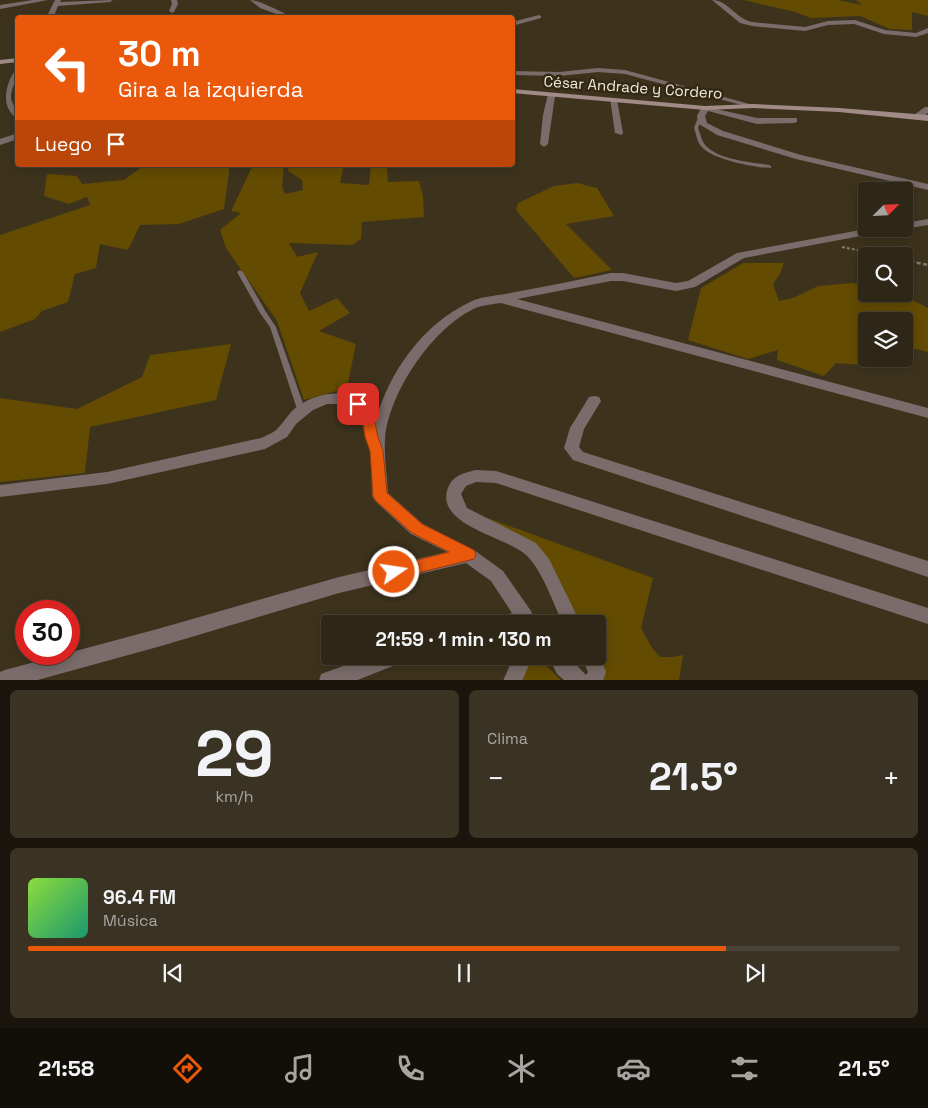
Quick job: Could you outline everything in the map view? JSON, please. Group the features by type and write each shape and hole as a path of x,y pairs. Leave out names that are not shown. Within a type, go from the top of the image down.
{"street":[{"path":"0,7 45,0"},
{"path":"50,15 57,2 110,0"},
{"path":"172,11 175,4 174,0"},
{"path":"253,0 262,7 282,15"},
{"path":"715,0 742,22 752,24 805,29 828,22 855,22 884,32 916,36 928,30"},
{"path":"515,23 539,17"},
{"path":"0,62 15,60"},
{"path":"515,72 559,74 598,70 625,72 753,106"},
{"path":"15,76 7,87 6,99 15,114"},
{"name":"César Andrade y Cordero","path":"515,91 613,100 703,112 753,106 840,110 928,118"},
{"path":"544,144 551,96"},
{"path":"613,100 619,133"},
{"path":"917,117 928,109"},
{"path":"794,120 757,121 703,112 703,124 720,133 799,157 928,187"},
{"path":"0,142 15,137"},
{"path":"913,224 928,222"},
{"path":"523,615 497,576 468,555 417,529 380,496 378,439 388,401 406,366 429,338 456,314 475,304 499,298 611,277 623,277 676,287 691,284 740,255 858,233"},
{"path":"499,298 928,413"},
{"path":"0,491 108,478 265,443 283,432 291,420 323,398 349,399 366,411 371,437 377,451"},
{"path":"594,401 577,428 571,448 578,456 928,569"},
{"path":"568,615 543,564 530,548 461,513 455,504 454,492 461,480 473,476 496,477 928,616"},
{"path":"5,679 161,637 339,585 468,555"},
{"path":"328,680 371,665"},
{"path":"512,680 520,665"},
{"path":"563,665 579,680"},
{"path":"593,665 596,672 593,680"}],"lane":[{"path":"703,112 696,128 703,146 726,158 769,167"},
{"path":"240,272 262,313 273,327 302,412"}],"path":[{"path":"840,246 858,250"},
{"path":"913,262 928,265"}],"shaded area":[{"path":"744,0 838,0 862,5 856,0 928,0 928,16 912,12 912,30 890,29 860,16 811,18 795,12"},
{"path":"142,167 230,167 224,209 179,224 140,225 128,250 100,244 96,268 75,274 68,302 42,311 35,319 0,332 0,235 90,205 87,197 69,204 44,196 47,174 77,176 82,184 124,180"},
{"path":"252,167 284,167 282,187 285,194 303,190 302,180 288,171 289,167 344,167 340,183 369,185 371,167 387,167 388,182 419,181 423,196 424,217 362,222 361,239 352,245 289,243 297,257 318,252 300,293 309,311 337,298 350,313 319,331 356,344 347,388 304,400 277,321 226,248 220,230 241,213 231,211"},
{"path":"577,183 597,188 614,216 566,224 612,270 574,278 516,210 518,203 554,186"},
{"path":"743,263 784,263 780,274 773,284 779,301 793,298 818,286 852,283 858,284 858,302 913,302 913,300 928,308 928,352 913,348 913,312 858,312 858,365 836,363 824,376 777,360 778,350 748,359 688,340 701,288"},
{"path":"231,344 216,400 90,427 85,473 0,482 0,398 77,409 142,377 150,355"},
{"path":"465,510 653,578 641,628 652,648 660,657 683,655 679,680 600,680 599,665 606,665 606,615 569,615 534,555 505,535 462,522"},
{"path":"529,665 545,665 561,680 521,680"}],"route":[{"path":"358,404 366,411 371,437 377,451 380,496 417,529 468,555 394,572"}]}
